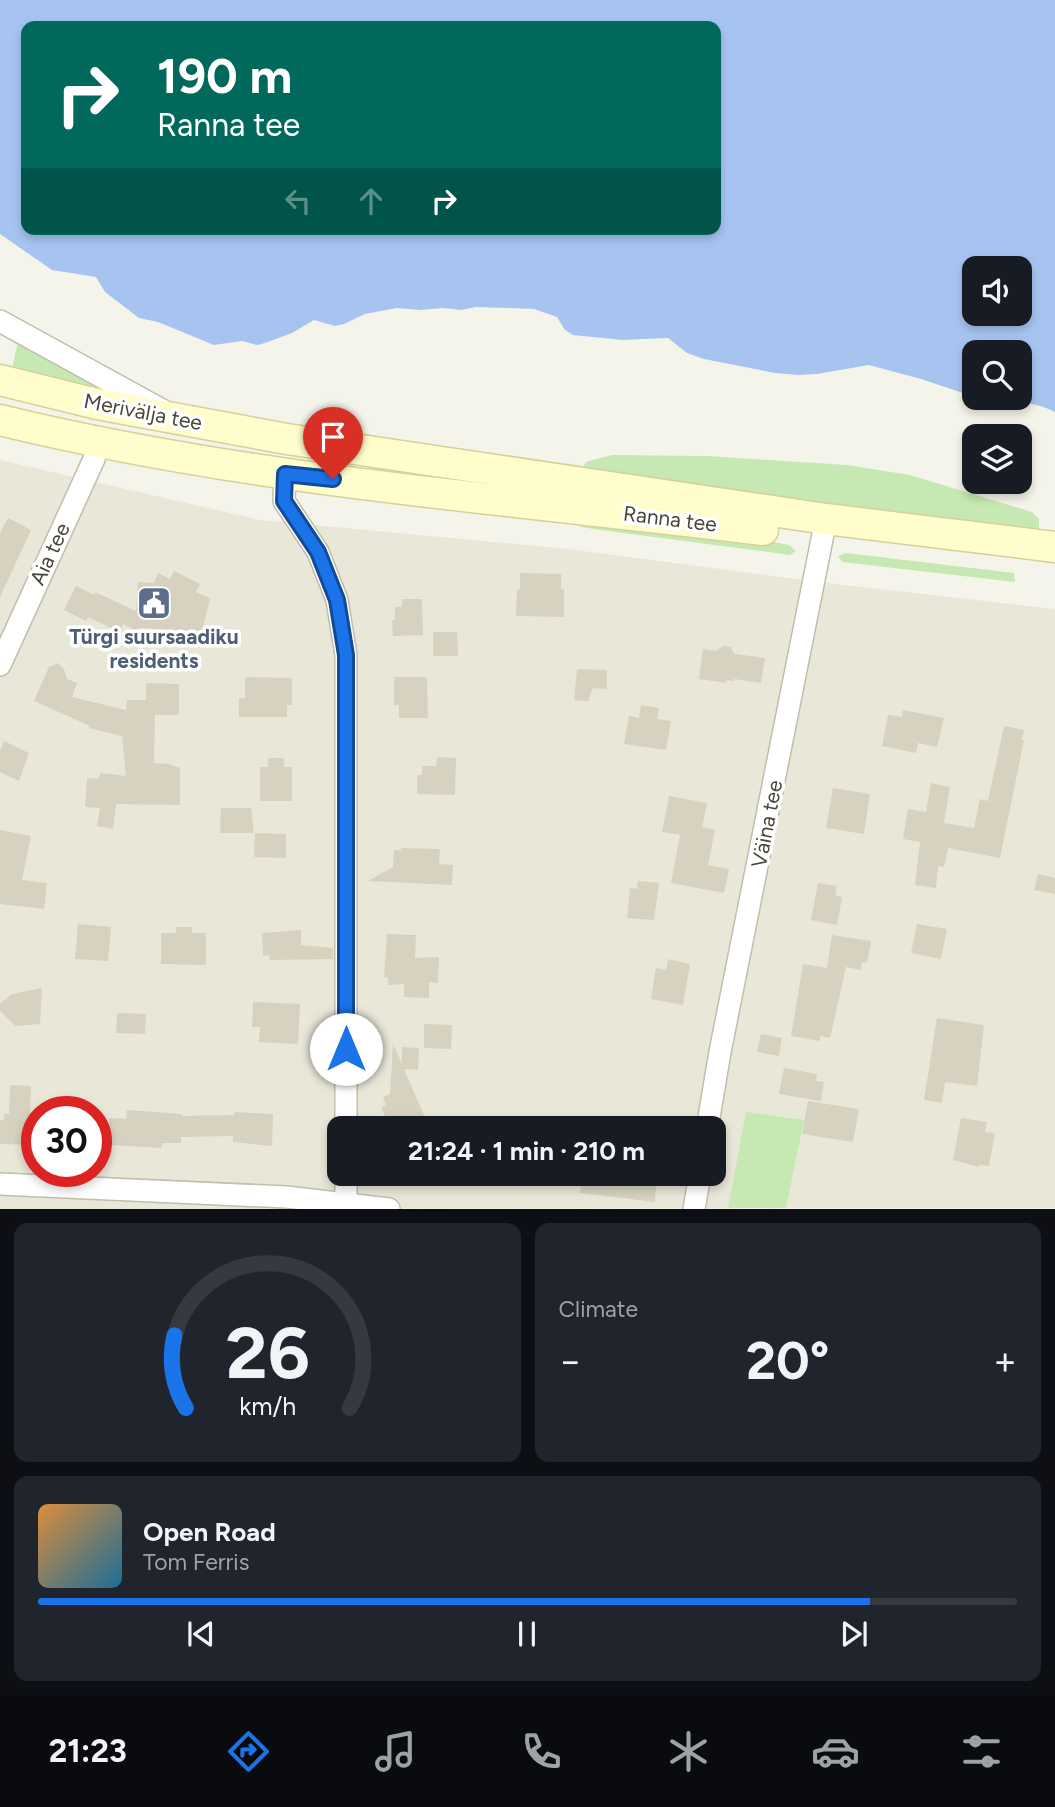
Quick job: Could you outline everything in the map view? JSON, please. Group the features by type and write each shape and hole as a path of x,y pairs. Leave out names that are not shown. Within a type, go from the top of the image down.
{"main road":[{"name":"Merivälja tee","path":"0,380 97,404 287,439"},
{"name":"Merivälja tee","path":"0,420 97,443 285,474"},
{"name":"Ranna tee","path":"287,439 1055,566"},
{"name":"Ranna tee","path":"285,474 824,528 1055,547"}],"street":[{"path":"0,321 180,420"},
{"name":"Aia tee","path":"0,665 94,459 97,443"},
{"path":"285,474 284,501 318,552 337,600 346,655 346,1116"},
{"name":"Väina tee","path":"709,1116 824,528"},
{"path":"0,1184 285,1203 346,1203 389,1209"},
{"path":"346,1186 346,1203"},
{"path":"694,1209 698,1186"}],"shaded area":[{"path":"0,460 260,520 568,549 1055,609 1055,1208 0,1209"}],"green space":[{"path":"18,341 92,384 88,390 12,369"},
{"path":"612,455 707,456 847,465 910,475 962,491 962,494 973,494 1032,512 1039,519 1039,528 1030,534 589,474 583,468 586,462"},
{"path":"578,522 763,540 789,545 796,551 790,555 608,531 581,527"},
{"path":"846,553 1014,573 1015,582 842,562 838,556"},
{"path":"746,1112 804,1120 786,1208 728,1208"}],"water":[{"path":"0,0 1055,0 1055,412 1032,404 1032,340 962,340 962,393 869,365 817,374 775,373 704,359 687,353 668,338 622,340 573,335 565,330 557,317 534,309 397,308 365,314 335,326 314,320 292,333 257,345 242,341 214,345 158,322 139,318 105,292 96,277 52,270 0,234"}],"building":[{"path":"8,518 31,530 0,597 0,533"},
{"path":"174,571 200,584 196,592 210,598 202,632 169,630 167,635 157,629 139,628 137,631 123,624 120,632 88,617 86,621 64,610 76,586 136,611 138,582 154,583 158,573 170,579"},
{"path":"520,573 561,574 564,617 516,616"},
{"path":"402,599 422,599 423,635 393,636 395,607 402,607"},
{"path":"433,632 457,632 458,656 433,656"},
{"path":"723,646 731,647 734,654 765,658 761,683 734,679 726,680 726,683 699,679 703,649 716,651"},
{"path":"58,663 64,669 67,679 77,683 72,697 126,710 127,700 146,700 146,683 179,684 179,715 155,715 154,763 180,768 180,805 116,804 113,829 97,826 100,808 85,807 87,778 99,779 100,773 126,776 122,736 89,728 90,726 34,701 49,667"},
{"path":"577,669 607,670 607,689 593,688 588,701 574,700"},
{"path":"245,677 292,678 292,705 287,705 287,717 239,717 239,698 245,698"},
{"path":"394,677 427,677 428,718 399,718 399,705 394,705"},
{"path":"641,705 659,708 657,719 671,721 666,750 624,744 629,716 639,718"},
{"path":"903,710 944,718 937,747 918,743 916,753 882,746 888,715 902,717"},
{"path":"1004,726 1024,730 1024,740 1000,858 948,848 944,867 938,866 936,888 915,885 920,842 903,839 908,809 926,812 931,783 950,787 944,823 974,828 980,799 988,801"},
{"path":"4,741 29,753 19,781 0,772 0,751"},
{"path":"437,757 456,758 455,795 417,794 417,775 422,775 422,766 436,766"},
{"path":"268,758 284,758 284,767 292,767 292,801 260,801 260,767 268,767"},
{"path":"833,788 870,794 864,834 826,828"},
{"path":"669,796 707,803 702,827 715,830 708,865 729,869 724,893 671,883 680,835 662,832"},
{"path":"221,808 251,808 254,833 220,833"},
{"path":"0,830 31,836 22,880 47,883 44,909 0,904"},
{"path":"255,833 286,834 286,858 254,857"},
{"path":"440,849 439,864 453,865 452,885 368,881 393,867 394,850"},
{"path":"1038,874 1055,878 1055,894 1034,890"},
{"path":"638,881 659,883 654,920 627,918 630,888 637,889"},
{"path":"818,883 837,886 835,895 842,897 837,925 811,920"},
{"path":"78,924 111,927 108,961 75,959"},
{"path":"917,924 947,929 941,959 911,953"},
{"path":"176,927 192,927 192,933 206,933 206,965 161,964 161,933 176,933"},
{"path":"301,930 301,945 333,948 333,959 270,960 269,955 263,956 262,933"},
{"path":"387,934 416,935 415,958 439,957 438,983 429,982 429,998 404,997 404,984 388,985 388,978 384,977"},
{"path":"832,935 871,941 867,963 862,962 861,970 846,967 830,1038 820,1036 820,1041 791,1036 803,964 827,968"},
{"path":"668,959 690,964 683,1005 651,999 656,968 666,970"},
{"path":"42,988 40,1024 15,1026 0,1011 0,1004 12,994"},
{"path":"253,1002 300,1004 298,1044 259,1042 260,1027 252,1027"},
{"path":"117,1013 146,1014 145,1034 116,1033"},
{"path":"937,1018 984,1025 977,1086 945,1082 942,1103 924,1100"},
{"path":"424,1024 452,1025 451,1049 424,1048"},
{"path":"761,1034 782,1038 779,1056 757,1052"},
{"path":"393,1044 402,1064 402,1047 419,1048 418,1070 404,1069 424,1116 385,1116 381,1107 386,1105 383,1097 390,1094"},
{"path":"784,1068 817,1074 816,1081 824,1082 821,1101 779,1094"},
{"path":"10,1085 31,1086 31,1096 21,1096 21,1145 0,1144 0,1120 4,1120 4,1114 9,1114"},
{"path":"808,1101 859,1109 853,1142 802,1134"},
{"path":"127,1110 182,1116 234,1115 234,1112 273,1114 272,1146 233,1142 233,1136 181,1137 181,1143 162,1143 162,1148 112,1145 112,1118 126,1119"},
{"path":"961,1118 987,1122 985,1132 995,1133 989,1166 979,1167 953,1160"},
{"path":"581,1186 656,1186 655,1202 580,1193"}],"place":[{"name":"Türgi suursaadiku residents","path":"154,603"}],"route":[{"path":"333,479 285,474 284,501 318,552 337,600 346,655 346,1049"}]}
